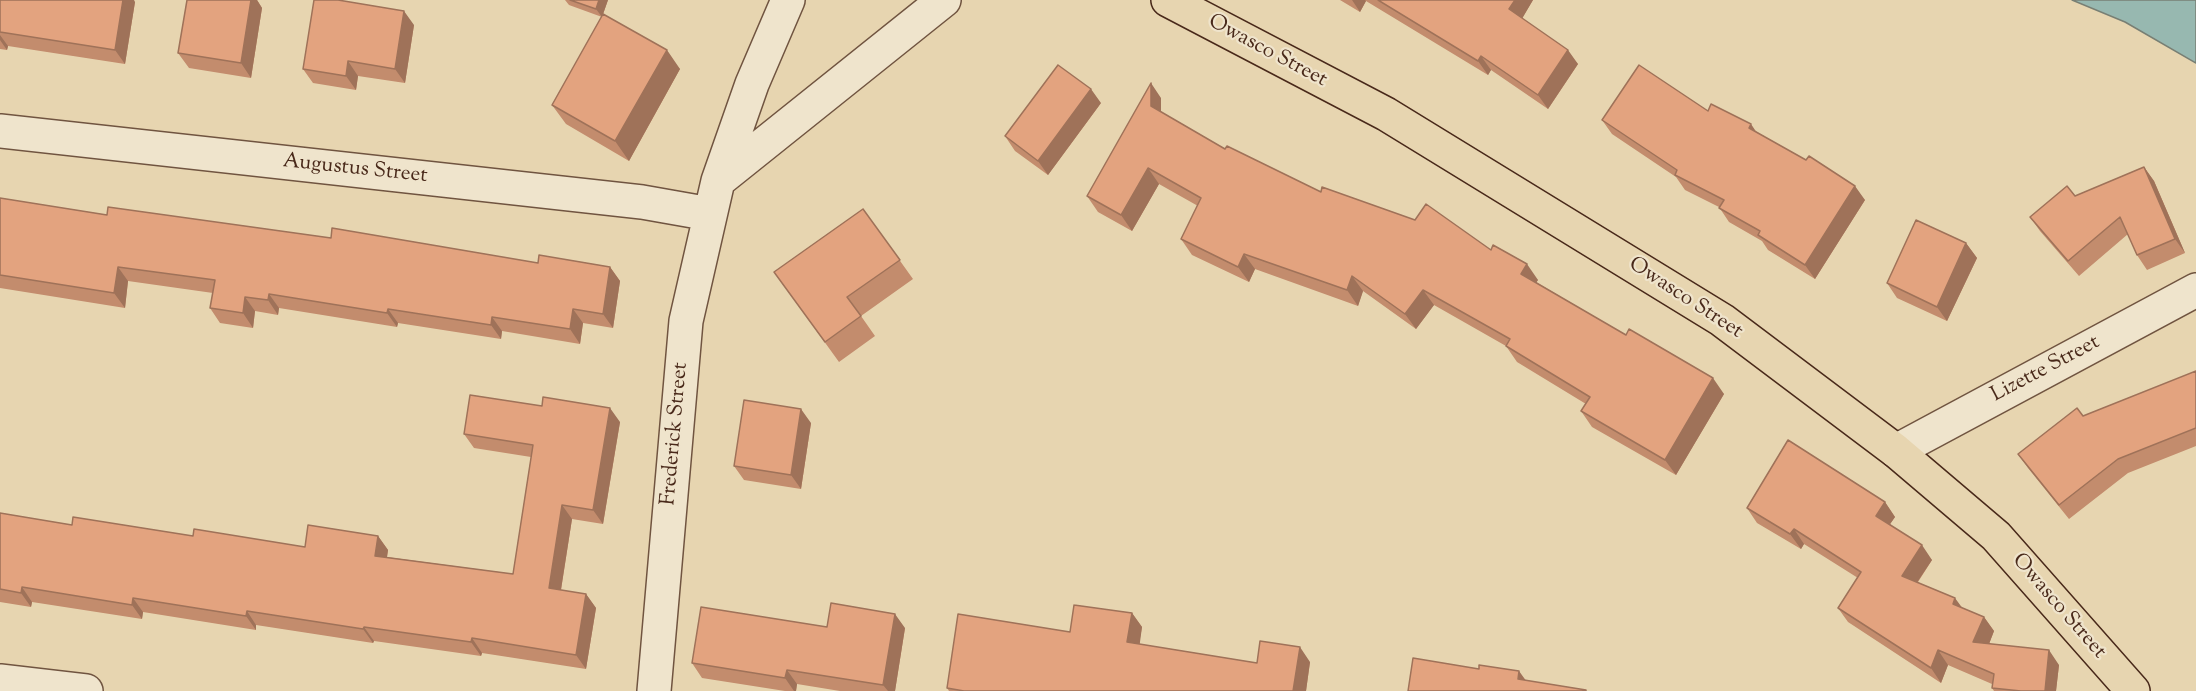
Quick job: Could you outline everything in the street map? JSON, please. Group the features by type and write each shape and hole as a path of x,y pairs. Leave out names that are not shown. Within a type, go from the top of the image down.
{"main road":[{"name":"Owasco Street","path":"1168,0 1386,114 1722,320 1896,451 1996,536 2133,691"}],"street":[{"name":"Frederick Street","path":"654,691 686,321 718,181 752,84 788,0"},
{"path":"718,181 944,0"},
{"name":"Augustus Street","path":"0,131 642,202 710,214"},
{"name":"Lizette Street","path":"1896,451 2196,290"},
{"path":"0,681 86,691"}],"water":[{"path":"2072,0 2196,0 2196,63 2125,22"}],"building":[{"path":"0,0 123,0 115,50 0,32"},
{"path":"187,0 251,0 241,63 178,53"},
{"path":"314,0 338,0 404,11 395,69 348,61 346,76 303,69"},
{"path":"570,0 599,0 596,9"},
{"path":"1378,0 1515,0 1509,9 1568,50 1538,95 1481,56 1478,61"},
{"path":"603,14 667,50 615,141 552,105"},
{"path":"1058,65 1091,89 1038,161 1005,136"},
{"path":"1639,65 1708,111 1711,104 1751,124 1749,128 1806,160 1809,156 1855,186 1805,265 1758,235 1760,231 1719,208 1724,200 1675,175 1677,170 1602,120"},
{"path":"1151,83 1151,106 1225,149 1227,146 1321,192 1322,187 1415,220 1426,204 1491,250 1493,245 1527,264 1521,274 1626,335 1629,329 1713,378 1665,460 1581,411 1590,397 1506,346 1510,339 1423,290 1405,314 1352,276 1347,290 1244,254 1238,267 1181,239 1201,198 1148,168 1121,215 1087,196"},
{"path":"2144,167 2175,239 2137,255 2120,217 2068,261 2030,217 2067,186 2075,196"},
{"path":"0,198 107,215 108,207 331,238 332,228 538,263 539,255 610,267 603,314 573,309 570,329 492,317 491,325 388,309 387,313 269,294 268,300 245,297 243,313 210,308 215,280 118,267 114,293 0,275"},
{"path":"863,209 900,260 847,297 861,316 825,342 774,272"},
{"path":"1916,220 1966,243 1937,307 1887,283"},
{"path":"2196,371 2196,428 2118,459 2059,505 2018,454 2077,408 2083,416"},
{"path":"470,395 542,406 543,397 610,408 593,510 562,505 549,588 586,594 576,655 472,638 471,642 364,627 363,629 247,611 246,616 133,598 132,605 22,587 21,593 0,589 0,513 72,525 73,517 193,536 194,529 305,547 308,525 378,536 375,556 513,574 533,445 464,434"},
{"path":"744,400 801,409 791,475 734,466"},
{"path":"1788,440 1885,502 1876,516 1922,545 1902,576 1955,598 1953,604 1984,617 1973,642 2049,650 2045,691 1992,688 1994,674 1938,650 1931,668 1838,608 1861,572 1794,529 1790,534 1747,508"},
{"path":"831,603 895,614 883,685 787,670 785,678 692,663 701,607 827,627"},
{"path":"1074,605 1132,613 1127,642 1257,663 1260,641 1300,647 1293,691 964,691 947,688 958,614 1070,632"},
{"path":"1413,658 1479,669 1479,665 1519,671 1518,679 1586,691 1408,691"}]}
